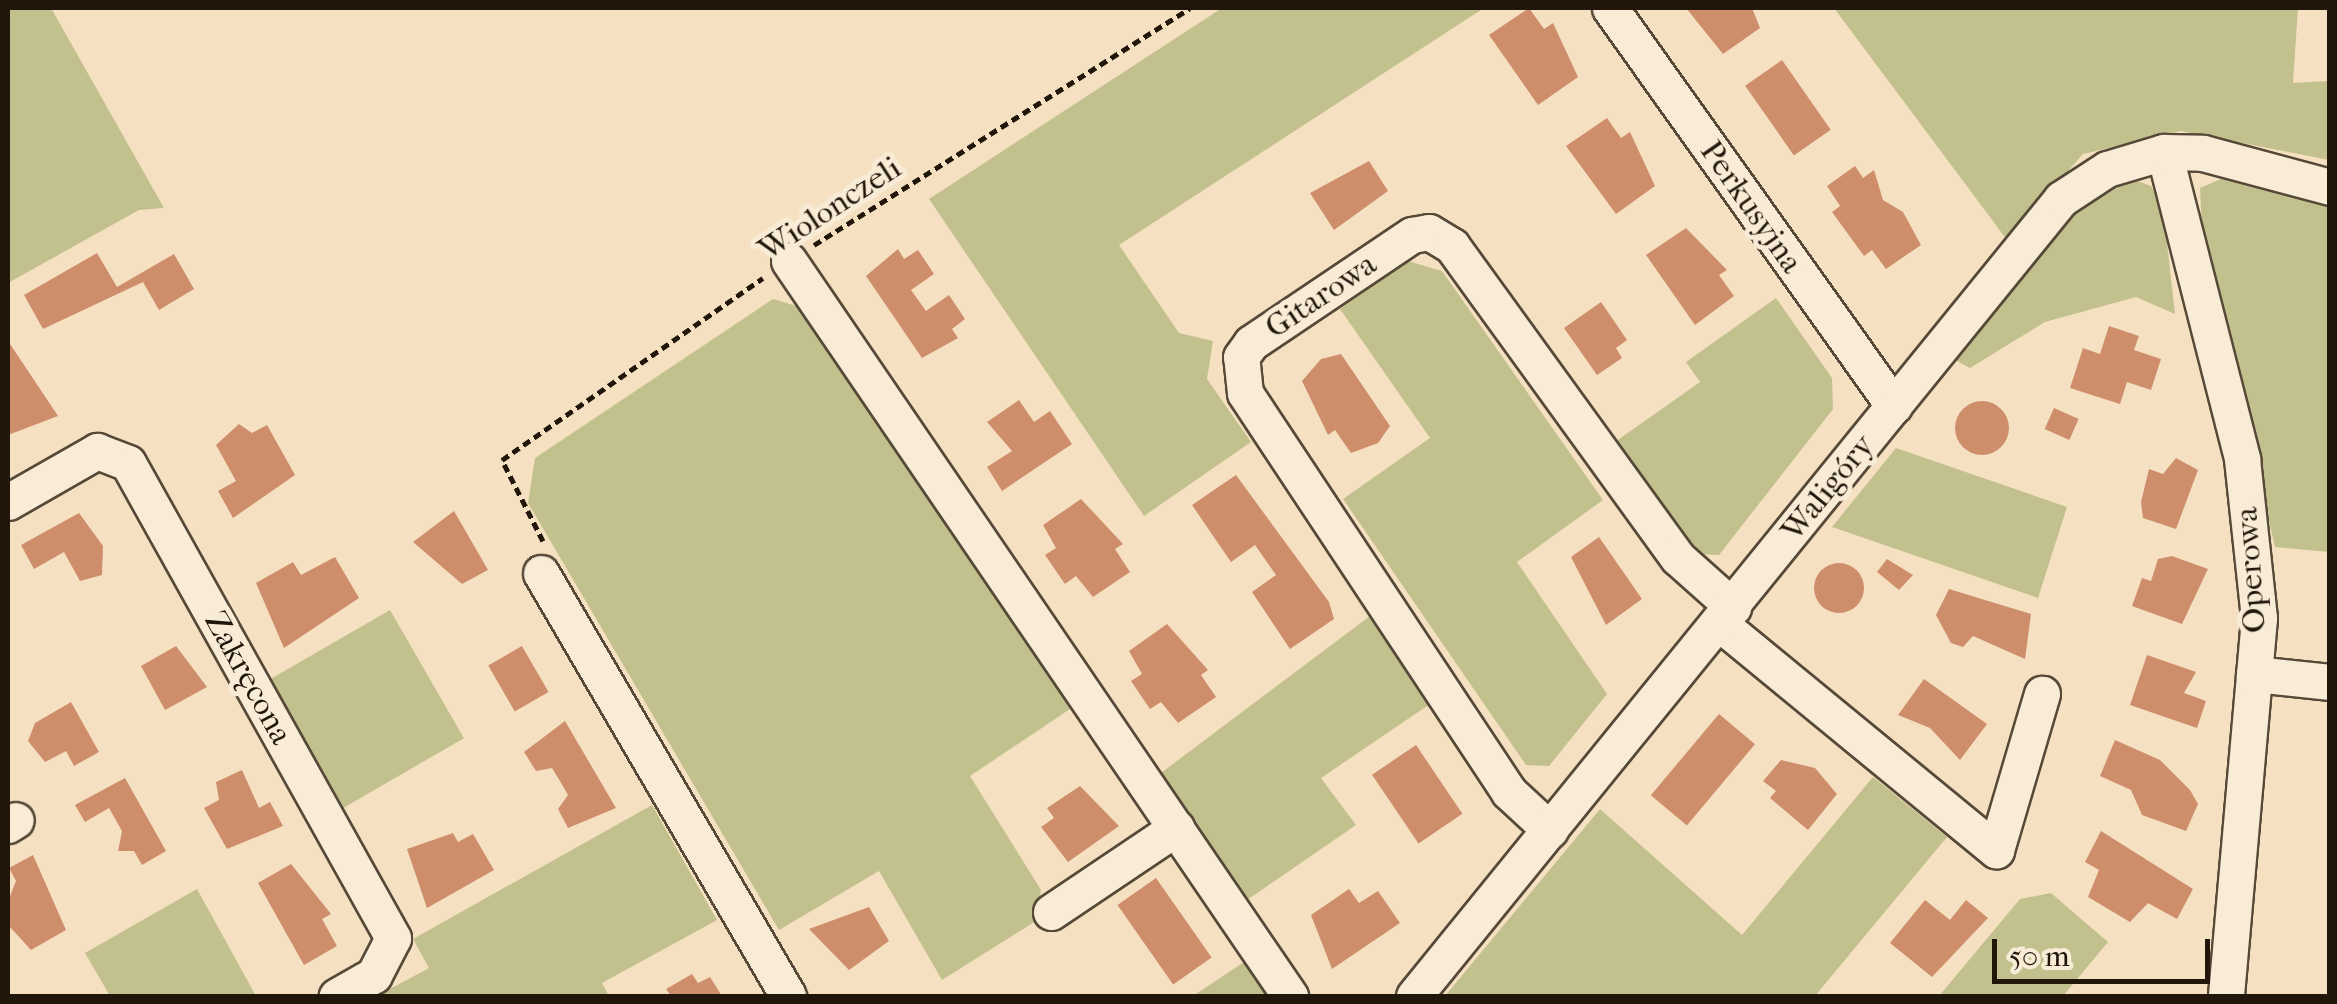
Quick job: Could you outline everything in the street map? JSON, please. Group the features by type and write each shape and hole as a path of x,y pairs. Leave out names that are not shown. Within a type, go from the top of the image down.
{"street":[{"name":"Perkusyjna","path":"1610,8 1894,406"},
{"name":"Waligóry","path":"1414,996 2061,198 2106,169 2164,152 2203,152 2330,188"},
{"name":"Operowa","path":"2164,152 2242,460 2259,618 2226,996"},
{"name":"Gitarowa","path":"1550,830 1509,792 1245,393 1240,358 1251,343 1412,235 1430,232 1452,246 1678,558 1726,615"},
{"path":"789,260 1290,996"},
{"name":"Zakręcona","path":"8,502 97,451 128,463 393,938 374,975 337,996"},
{"path":"541,574 788,996"},
{"path":"1726,615 1996,850 2042,694"},
{"path":"2254,674 2330,682"},
{"path":"1052,912 1176,828"}],"path":[{"name":"Wiolonczeli","path":"541,574 555,564 502,460 789,260 1190,8"}],"shaded area":[{"path":"8,8 51,8 164,208 139,210 8,283"},
{"path":"1222,8 1484,8 1119,245 1179,333 1213,341 1207,379 1251,442 1144,516 929,199"},
{"path":"1834,8 2298,8 2293,83 2329,81 2329,160 2181,131 2083,154 2007,240"},
{"path":"2235,173 2329,207 2329,552 2275,547 2202,230 2200,188"},
{"path":"2132,179 2151,186 2163,207 2175,314 2136,297 2045,322 1970,368 1955,360 2064,220"},
{"path":"1408,261 1442,271 1603,500 1517,562 1607,694 1549,766 1526,765 1343,499 1430,438 1340,309"},
{"path":"1776,298 1832,378 1833,409 1719,555 1697,554 1615,442 1700,382 1686,362"},
{"path":"773,299 803,308 1073,707 970,776 1041,890 1036,921 942,980 879,871 779,930 528,503 535,458"},
{"path":"1896,448 2067,507 2038,598 1832,527"},
{"path":"390,610 464,738 342,809 268,680"},
{"path":"1370,616 1430,704 1321,778 1356,825 1247,900 1161,773"},
{"path":"1873,777 1947,837 1815,996 1445,996 1600,809 1742,935"},
{"path":"652,805 717,920 602,983 609,996 377,996 429,968 413,939"},
{"path":"197,889 256,996 110,996 85,953"},
{"path":"2051,893 2108,942 2063,996 1939,996 2020,899"},
{"path":"1247,960 1271,996 1193,996"}],"building":[{"path":"1529,8 1544,29 1553,23 1578,77 1538,105 1489,35"},
{"path":"1686,8 1752,8 1760,28 1723,54"},
{"path":"1782,60 1831,130 1794,155 1745,86"},
{"path":"1607,118 1621,138 1630,132 1655,186 1616,214 1566,146"},
{"path":"1369,161 1388,191 1334,230 1310,193"},
{"path":"1855,166 1863,178 1874,170 1883,200 1903,212 1921,245 1886,269 1872,250 1864,256 1832,212 1840,206 1827,186"},
{"path":"1686,228 1727,270 1719,275 1734,296 1695,325 1646,255"},
{"path":"898,249 904,259 918,250 934,274 911,290 926,311 949,295 965,319 952,329 958,338 922,358 866,276"},
{"path":"97,253 117,287 174,254 194,289 159,310 143,282 43,329 24,295"},
{"path":"1601,302 1627,340 1616,348 1622,358 1597,375 1564,328"},
{"path":"2109,326 2139,336 2134,350 2161,359 2151,390 2127,382 2120,404 2070,388 2083,348 2100,354"},
{"path":"8,341 58,416 8,435"},
{"path":"1341,354 1390,426 1378,443 1351,453 1335,430 1328,435 1302,381 1321,359"},
{"path":"1019,400 1034,422 1050,411 1072,444 1002,491 987,467 1012,451 987,422"},
{"path":"1982,401 2001,409 2009,428 2001,447 1982,455 1963,447 1955,428 1963,409"},
{"path":"2054,408 2079,419 2069,440 2045,429"},
{"path":"239,424 252,433 267,425 295,475 233,518 218,491 236,481 216,445"},
{"path":"2176,458 2198,470 2176,529 2143,518 2141,502 2149,469 2163,474"},
{"path":"1236,475 1329,602 1334,619 1290,649 1252,592 1276,575 1255,545 1231,562 1192,505"},
{"path":"1081,499 1123,544 1115,549 1130,572 1093,597 1076,576 1065,584 1045,555 1056,548 1043,525"},
{"path":"454,511 488,570 462,584 413,542"},
{"path":"79,513 103,546 102,575 80,581 64,552 34,569 21,545"},
{"path":"1599,537 1642,599 1606,625 1571,557"},
{"path":"2172,556 2208,569 2182,624 2132,606 2142,578 2151,581 2158,559"},
{"path":"335,557 359,598 284,648 256,583 293,562 301,575"},
{"path":"1887,559 1913,575 1899,590 1877,572"},
{"path":"1839,563 1857,570 1864,588 1857,606 1839,613 1821,606 1814,588 1821,570"},
{"path":"1949,589 2031,614 2025,659 1973,636 1963,647 1951,643 1936,615"},
{"path":"1167,624 1208,670 1201,675 1216,697 1178,723 1161,702 1150,709 1131,681 1142,674 1129,651"},
{"path":"176,646 207,687 165,710 141,666"},
{"path":"522,646 548,692 515,711 488,666"},
{"path":"2147,655 2196,672 2184,693 2206,701 2197,728 2130,705"},
{"path":"1924,679 1987,724 1960,760 1930,728 1898,715"},
{"path":"71,702 99,752 74,766 66,751 45,762 28,741 35,723"},
{"path":"1719,714 1755,744 1687,825 1651,795"},
{"path":"565,721 616,808 568,828 558,809 568,795 560,781 552,768 536,771 524,752"},
{"path":"2115,740 2160,760 2190,790 2198,804 2186,831 2142,815 2131,790 2100,776"},
{"path":"1416,745 1462,814 1418,843 1372,775"},
{"path":"1781,760 1815,768 1837,794 1808,830 1770,798 1776,791 1763,781"},
{"path":"242,770 259,808 270,802 283,826 227,849 204,808 219,800 216,782"},
{"path":"125,778 166,851 142,865 134,851 118,851 122,831 109,808 85,822 75,805"},
{"path":"1080,786 1119,826 1068,862 1041,827 1054,818 1047,808"},
{"path":"2101,831 2193,889 2177,919 2148,903 2130,922 2088,897 2099,870 2085,862"},
{"path":"453,833 458,842 473,834 494,870 427,908 407,849"},
{"path":"33,855 66,930 31,950 10,927 8,901 16,881 9,868"},
{"path":"291,864 331,914 322,919 337,946 304,965 258,883"},
{"path":"1156,878 1212,957 1173,984 1117,905"},
{"path":"1349,889 1359,903 1378,891 1400,923 1332,969 1311,915"},
{"path":"1925,900 1950,920 1966,900 1988,918 1932,977 1890,943"},
{"path":"869,907 889,941 849,970 809,929"},
{"path":"692,974 698,983 710,977 722,996 671,996 666,989"}]}
